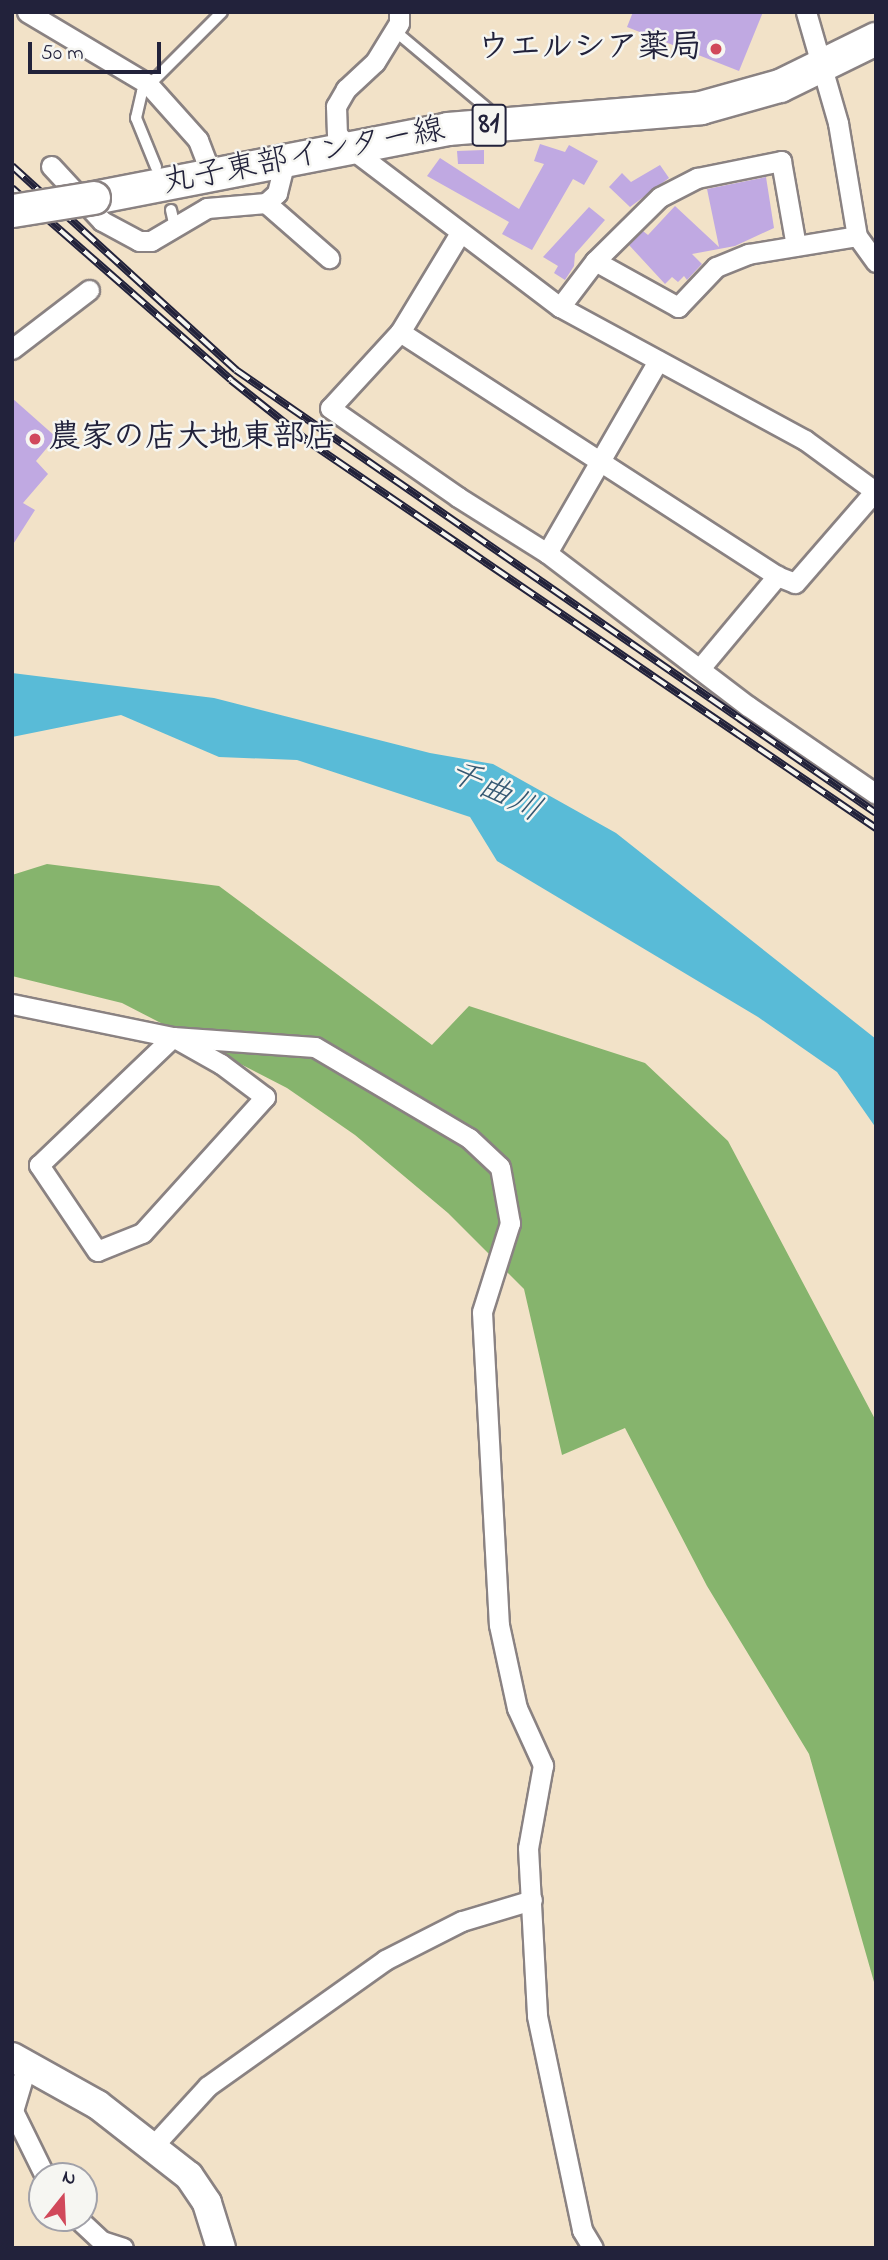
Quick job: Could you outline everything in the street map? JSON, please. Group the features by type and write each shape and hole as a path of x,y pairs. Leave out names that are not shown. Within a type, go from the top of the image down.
{"main road":[{"name":"丸子東部インター線","path":"13,211 212,176 349,147 481,126 701,108 761,93 824,66 876,39"},
{"path":"20,2060 98,2105 189,2176 201,2194 220,2248"}],"street":[{"path":"27,12 48,18 148,84 198,140 212,176"},
{"path":"806,12 824,66 857,236 876,262"},
{"path":"397,21 375,62 346,89 336,106 337,134 349,147 560,307 804,440 875,492 795,583 777,576 400,332"},
{"path":"51,166 102,220 128,239 151,241 173,217 216,206 266,203 276,193 285,161"},
{"path":"560,307 595,261 678,185 781,161 796,246"},
{"path":"266,203 285,224 329,258"},
{"path":"460,233 400,332 330,408 458,497 547,553 701,667 748,706 876,794"},
{"path":"595,261 678,307 716,267 748,254 857,236"},
{"path":"12,349 89,290"},
{"path":"547,553 658,361"},
{"path":"701,667 777,576"},
{"path":"12,1003 173,1037 315,1047 469,1138 500,1167 510,1223 482,1312 499,1625 517,1708 543,1765 528,1848 537,2016 582,2230 593,2248"},
{"path":"173,1037 221,1064 265,1097 142,1233 97,1251 39,1165 173,1037"},
{"path":"153,2146 208,2086 385,1960 462,1921 532,1900"},
{"path":"20,2060 13,2111 38,2162"},
{"path":"92,2232 102,2241 123,2248"}],"lane":[{"path":"156,167 136,118 148,84 222,12"},
{"path":"397,21 488,109"}],"green space":[{"path":"47,864 219,886 432,1045 469,1006 645,1063 728,1141 876,1421 876,1989 809,1754 707,1586 625,1428 562,1455 524,1289 448,1213 355,1135 287,1088 122,1003 12,976 12,875"}],"water":[{"name":"千曲川","path":"12,673 214,698 430,753 493,764 616,833 876,1039 876,1128 837,1072 758,1017 497,861 470,817 297,760 219,757 121,715 12,737"}],"building":[{"name":"ウエルシア薬局","path":"633,12 763,12 739,71 627,27"},
{"path":"540,144 565,152 569,145 598,161 584,185 573,179 532,250 502,234 509,222 427,176 440,158 519,209 544,164 534,161"},
{"path":"484,150 484,164 458,164 457,151"},
{"path":"660,165 669,178 630,207 609,187 622,173 631,182"},
{"path":"766,177 774,228 735,246 692,254 702,264 687,280 684,276 678,282 672,277 665,284 629,245 643,231 648,235 675,206 719,247 707,189"},
{"path":"589,207 605,220 575,254 574,266 565,280 554,273 558,266 543,257"},
{"path":"12,398 56,437 36,461 48,474 23,503 35,510 12,546"}],"railway":[{"path":"12,166 236,370 876,813"},
{"path":"12,188 231,380 309,442 876,828"}],"place":[{"name":"ウエルシア薬局","path":"716,49"},
{"name":"農家の店大地東部店","path":"35,439"}]}
